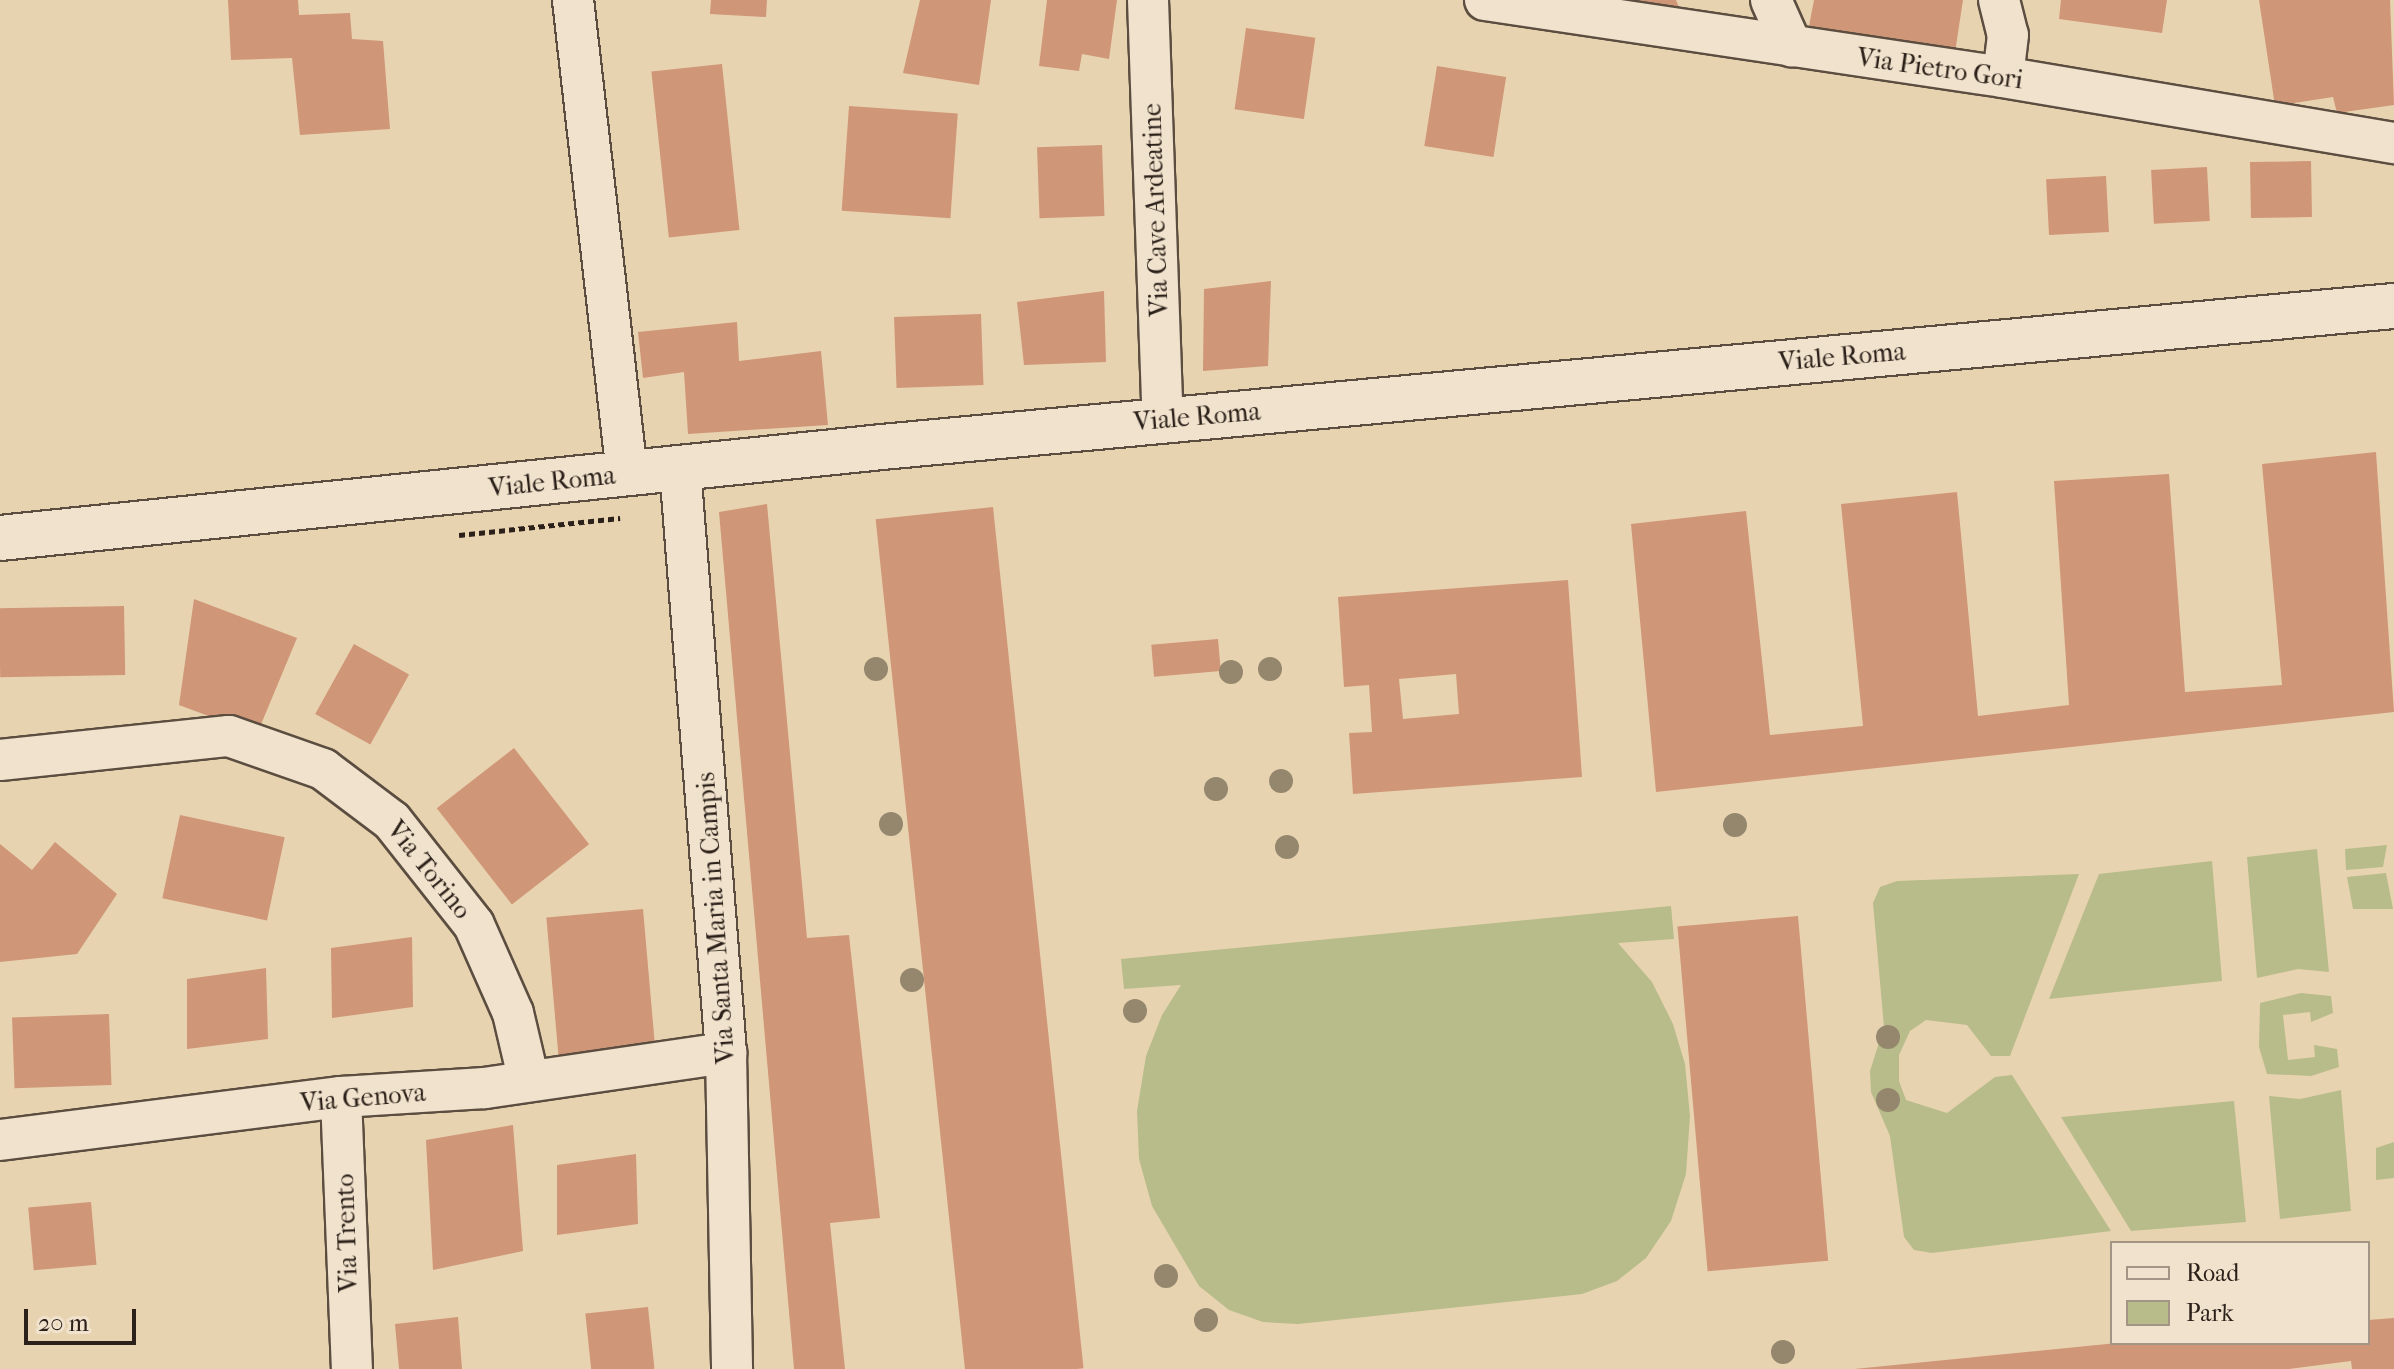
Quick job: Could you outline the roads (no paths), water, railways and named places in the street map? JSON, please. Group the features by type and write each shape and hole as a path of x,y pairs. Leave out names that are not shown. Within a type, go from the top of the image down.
{"main road":[{"name":"Viale Roma","path":"0,538 1163,421 2394,306"}],"street":[{"path":"573,0 627,474"},
{"name":"Via Cave Ardeatine","path":"1148,0 1163,421"},
{"name":"Via Pietro Gori","path":"1485,0 2003,77 2394,143"},
{"path":"1771,0 1792,47"},
{"path":"1999,0 2008,35 2003,77"},
{"name":"Via Santa Maria in Campis","path":"680,468 726,1053 732,1369"},
{"name":"Via Torino","path":"0,760 229,736 323,769 392,821 474,925 513,1013 529,1081"},
{"name":"Via Genova","path":"0,1140 341,1097 529,1081 726,1053"},
{"name":"Via Trento","path":"341,1097 352,1369"}]}
